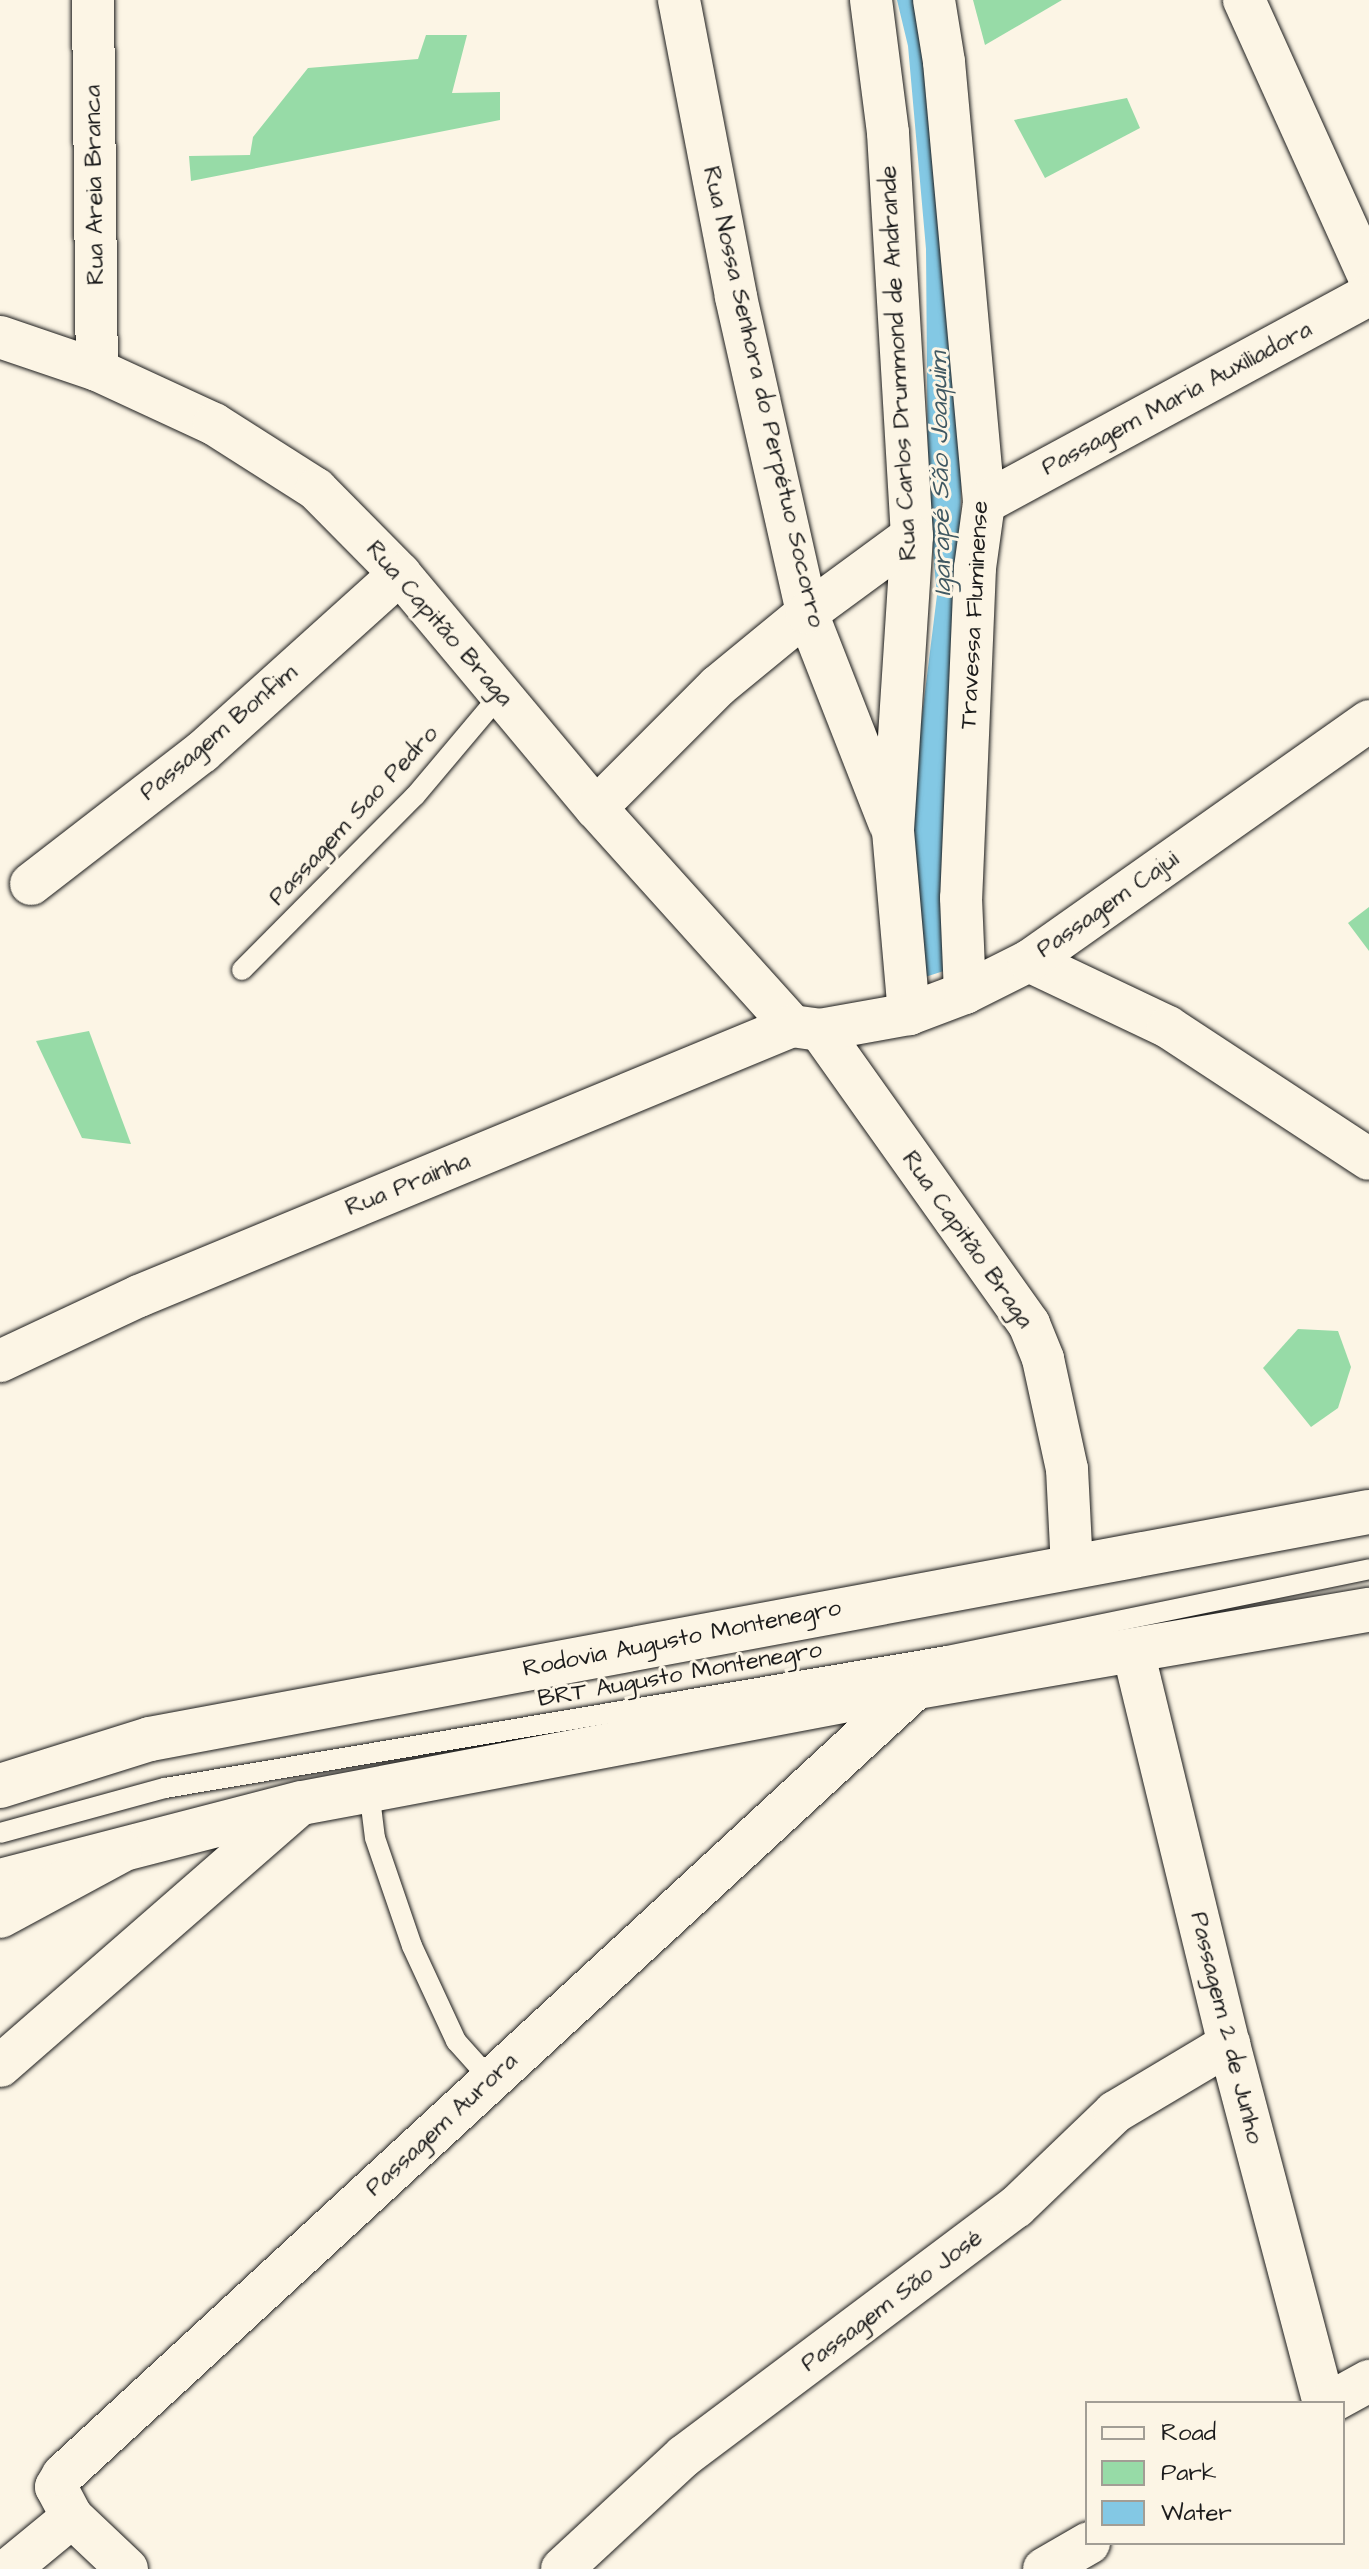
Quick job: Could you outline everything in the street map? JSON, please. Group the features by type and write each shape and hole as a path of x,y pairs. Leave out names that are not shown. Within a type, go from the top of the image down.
{"main road":[{"name":"Rodovia Augusto Montenegro","path":"0,1786 150,1739 1369,1512"},
{"path":"0,1881 302,1803 917,1687 1369,1610"},
{"path":"0,1754 150,1739"},
{"path":"0,1916 120,1851"}],"street":[{"name":"Rua Areia Branca","path":"93,0 97,370"},
{"name":"Rua Nossa Senhora do Perpétuo Socorro","path":"679,0 736,297 807,613 893,831"},
{"name":"Rua Carlos Drummond de Andrande","path":"871,0 888,133 912,536 893,831 909,1014"},
{"name":"Travessa Fluminense","path":"934,0 944,62 984,503 975,568 962,882 965,993"},
{"path":"1244,0 1369,277"},
{"name":"Passagem Maria Auxiliadora","path":"984,503 1369,295"},
{"name":"Rua Capitão Braga","path":"0,337 97,370 214,424 316,489 400,574 596,808 806,1028 1029,1324 1043,1359 1067,1469 1072,1567"},
{"path":"596,808 718,686 807,613 912,536"},
{"name":"Passagem Bonfim","path":"31,884 202,752 400,574"},
{"name":"Passagem Cajui","path":"806,1028 909,1014 965,993 1029,961 1369,721"},
{"path":"1029,961 1168,1027 1369,1159"},
{"name":"Rua Prainha","path":"0,1361 139,1296 806,1028"},
{"name":"Passagem 2 de Junho","path":"1133,1651 1229,2044 1326,2401"},
{"name":"Passagem Aurora","path":"72,2517 56,2487 63,2475 917,1687"},
{"path":"0,2066 302,1803"},
{"name":"Passagem São José","path":"562,2569 684,2456 1016,2207 1115,2112 1229,2044"},
{"path":"1331,2401 1369,2381"},
{"path":"9,2569 72,2517 127,2569"},
{"path":"1044,2569 1086,2545"}],"lane":[{"name":"Passagem Sao Pedro","path":"242,970 415,796 500,695"},
{"name":"BRT Augusto Montenegro","path":"0,1833 165,1788 947,1656 1369,1569"},
{"path":"369,1790 375,1838 412,1946 456,2041 491,2080"}],"green space":[{"path":"973,0 1062,0 985,45"},
{"path":"426,35 467,35 452,93 500,92 500,120 191,181 189,156 250,155 253,137 308,68 418,59"},
{"path":"1127,98 1140,128 1045,178 1014,120"},
{"path":"1369,907 1369,951 1348,923"},
{"path":"89,1031 131,1144 82,1138 36,1041"},
{"path":"1298,1329 1338,1331 1351,1367 1338,1408 1311,1427 1263,1368"}],"water":[{"name":"Igarapé São Joaquim","path":"897,0 922,0 964,354 950,969 922,978 909,899 918,748 937,595 928,498 926,249 908,46"}]}
